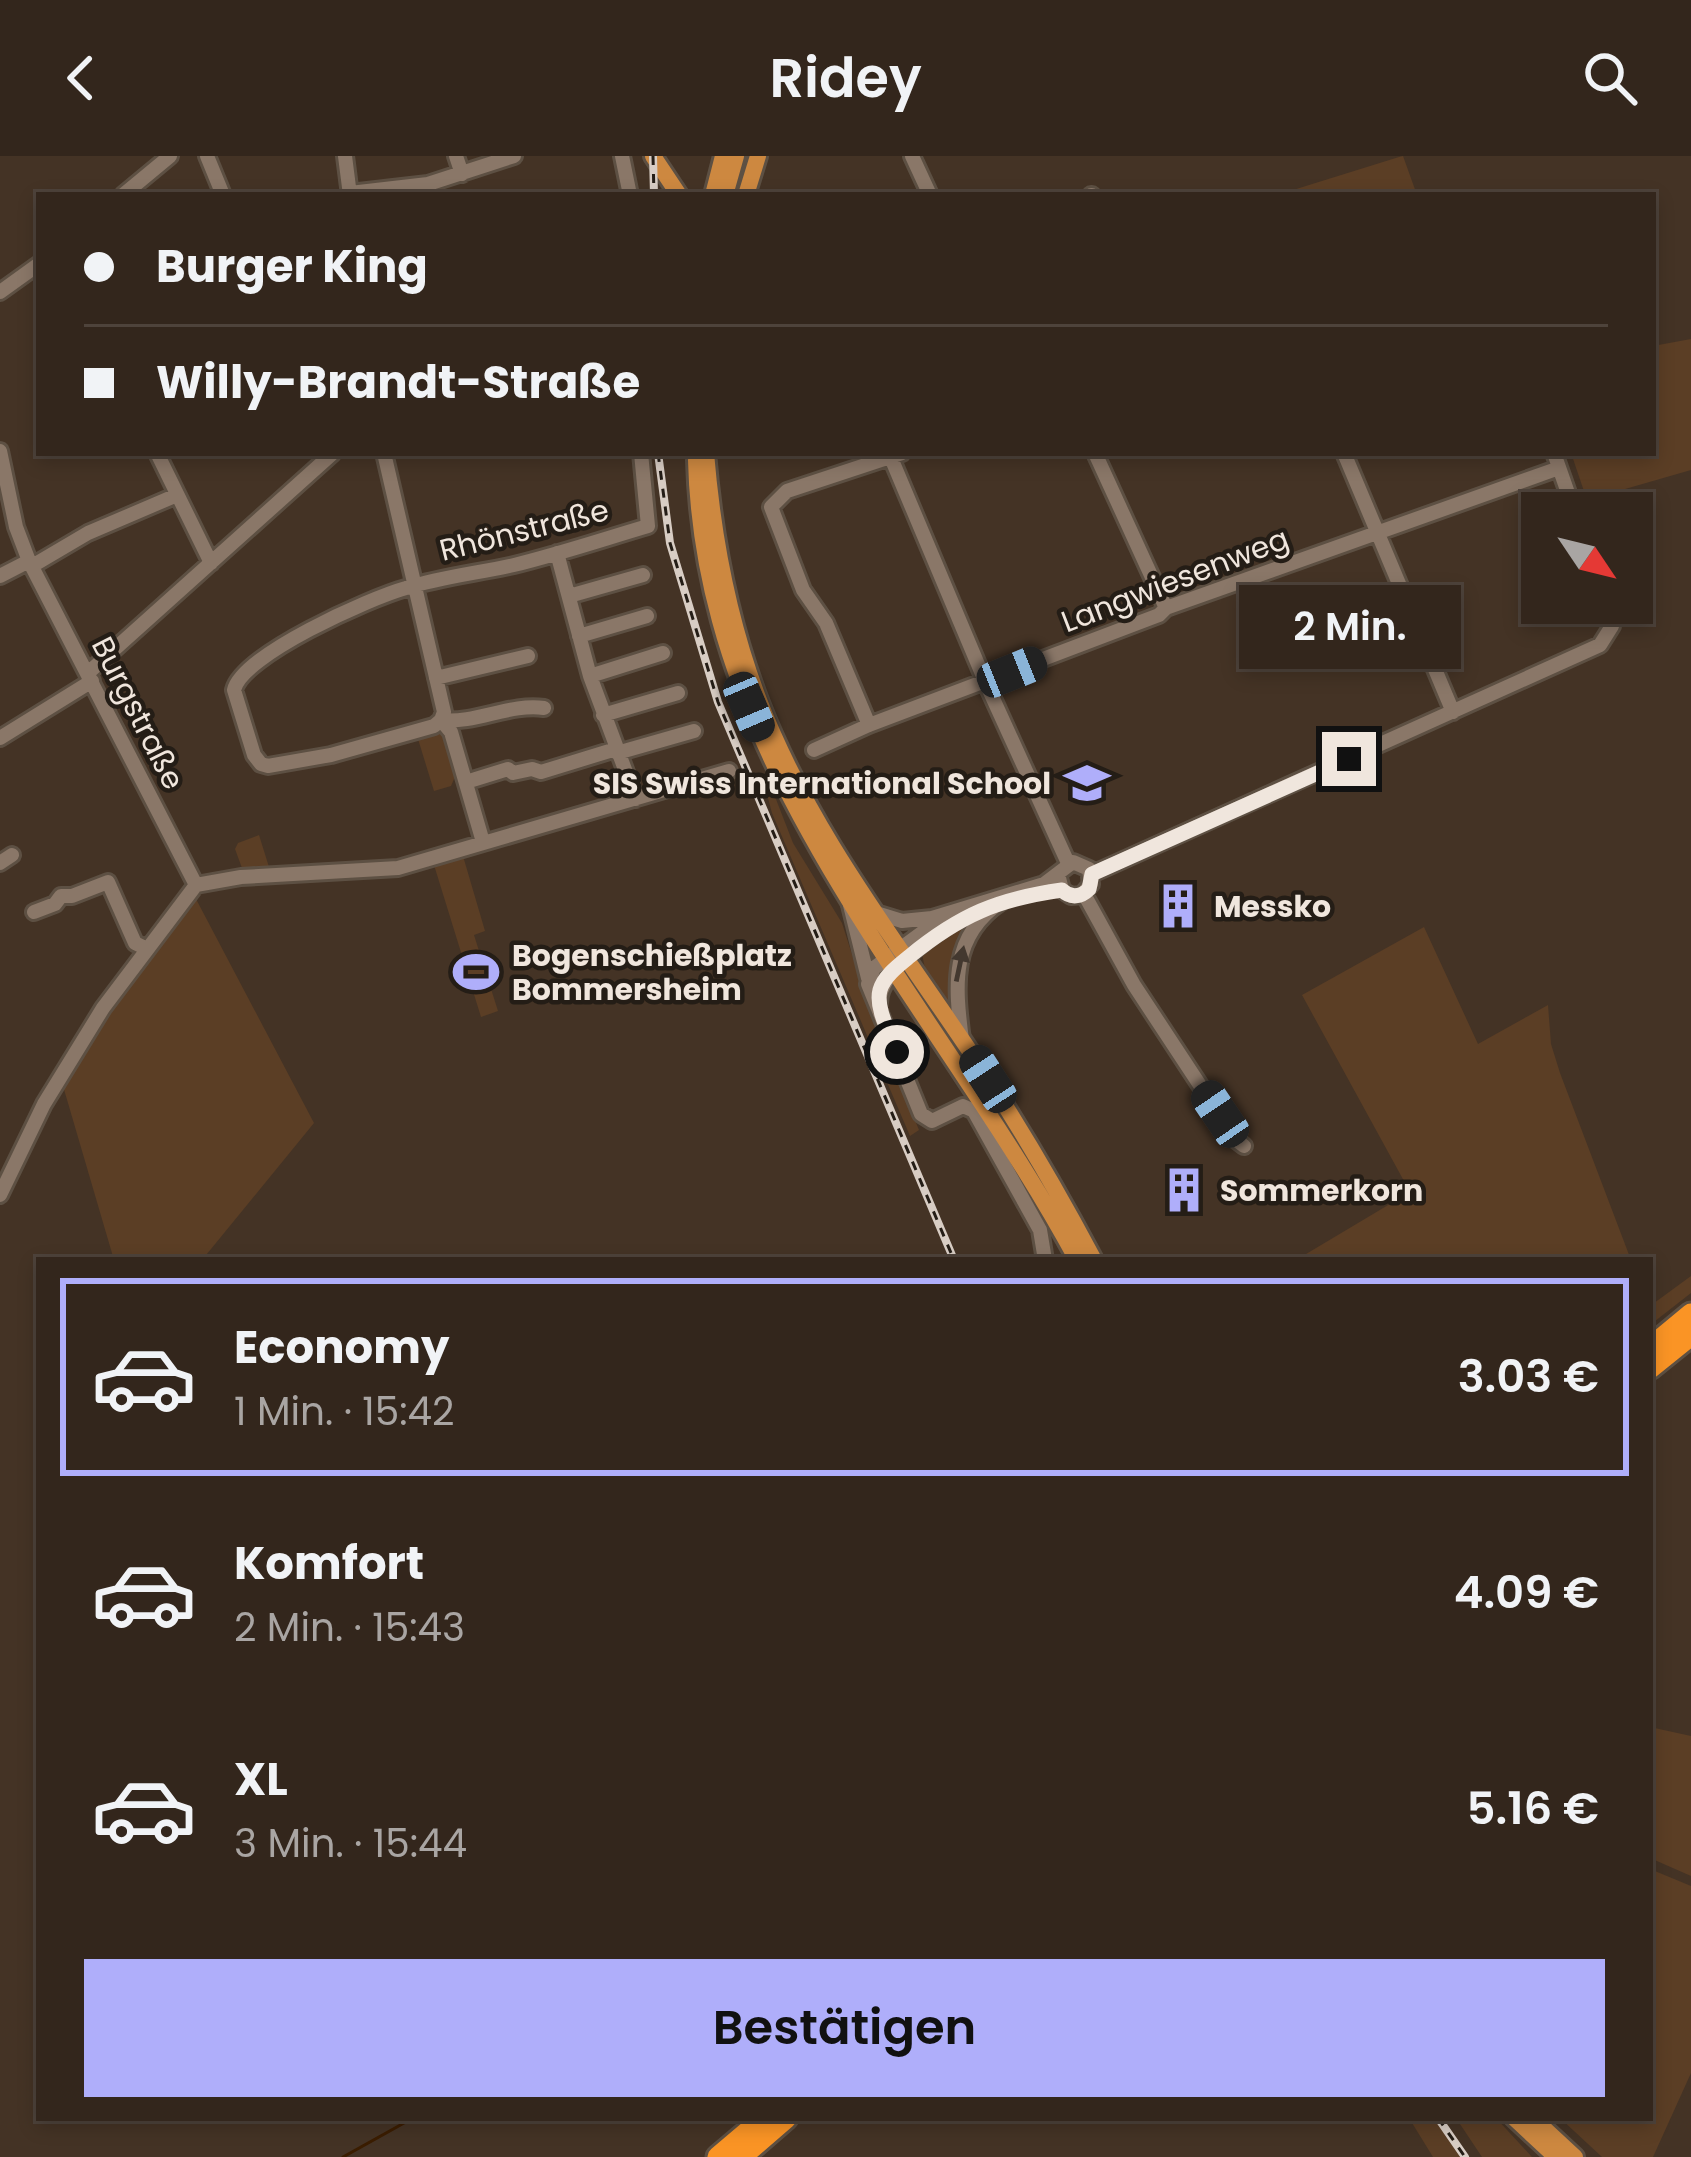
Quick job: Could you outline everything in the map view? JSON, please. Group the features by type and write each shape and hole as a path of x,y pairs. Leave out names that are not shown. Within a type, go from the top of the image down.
{"highway":[{"path":"1653,1365 1691,1314"},
{"path":"1653,1343 1681,1332"},
{"path":"718,2157 760,2121"},
{"path":"741,2157 783,2121"}],"main road":[{"path":"653,156 678,191"},
{"path":"723,156 729,192"},
{"path":"729,192 736,156"},
{"path":"729,192 747,156"},
{"path":"730,192 758,156"},
{"path":"693,456 760,702 811,809 1075,1257"},
{"path":"709,456 703,494 714,593 749,707 803,827 850,905 962,1040 1052,1181 1092,1257"},
{"path":"1517,2121 1556,2157"},
{"path":"1536,2121 1575,2157"}],"street":[{"path":"127,192 170,156"},
{"path":"207,156 223,192"},
{"path":"345,156 350,192"},
{"path":"456,156 462,174"},
{"path":"369,192 418,187 514,156"},
{"path":"622,156 629,192"},
{"path":"912,156 929,192"},
{"path":"0,292 36,266"},
{"name":"Burgstraße","path":"0,451 16,527 30,564 196,885"},
{"path":"158,456 211,563"},
{"path":"0,738 90,677 329,456"},
{"path":"385,456 444,712 441,720"},
{"name":"Rhönstraße","path":"441,720 343,752 268,766 256,760 234,690 244,672 346,610 412,586 557,553 648,526 641,456"},
{"path":"869,725 826,623 803,590 771,507 787,490 888,456"},
{"path":"868,978 962,917 1063,876 1085,865 1092,874 1084,894 1071,896 1063,876 985,681 895,456"},
{"path":"1096,456 1166,608"},
{"path":"1345,456 1453,712"},
{"path":"1557,460 1568,492"},
{"name":"Langwiesenweg","path":"814,750 1159,615 1166,608 1377,533 1557,460"},
{"path":"0,576 177,496"},
{"path":"557,553 590,676 636,799"},
{"path":"569,596 644,575"},
{"path":"579,636 647,616"},
{"path":"1092,874 1597,646 1611,631 1610,624"},
{"path":"590,676 663,653"},
{"path":"436,678 528,656"},
{"path":"603,715 678,693"},
{"path":"441,720 459,722 544,708"},
{"path":"441,720 450,728 483,842"},
{"path":"466,782 508,769 541,772 694,731"},
{"path":"0,1195 53,1089 145,948 196,885 241,877 398,868 728,771"},
{"path":"872,912 902,922 949,913 1063,876"},
{"path":"34,912 55,904 61,896 108,882 135,943 145,948"},
{"path":"1084,894 1133,985 1244,1146"},
{"path":"962,1040 956,993 962,947 979,920 1001,902"},
{"path":"850,905 868,978 921,1114 932,1121 963,1106 974,1111 1040,1230 1045,1257"},
{"path":"880,1008 880,987 896,959 949,913"}],"shaded area":[{"path":"1403,156 1416,192 1287,192"},
{"path":"1691,339 1691,470 1615,492 1584,492 1572,456 1656,456 1656,345"},
{"path":"438,730 444,733 457,772 451,786 434,791 418,739"},
{"path":"762,776 767,776 793,843 842,923 869,1008 919,1130 910,1136 772,813"},
{"path":"259,835 269,867 242,868 235,849 238,843"},
{"name":"Bogenschießplatz Bommersheim","path":"463,856 485,931 474,935 498,1011 481,1017 434,865"},
{"path":"196,899 314,1123 204,1257 113,1257 63,1086 141,963"},
{"path":"971,920 951,963 952,1010 927,978 922,954"},
{"path":"1424,927 1478,1044 1548,1005 1551,1044 1560,1073 1630,1257 1301,1257 1410,1192 1302,995"},
{"path":"1691,1276 1691,1293 1653,1323 1653,1304"},
{"path":"1653,1728 1691,1736 1691,1876 1653,1859"},
{"path":"1653,1870 1691,1886 1691,2073 1653,2157 1602,2157 1563,2121 1653,2121"},
{"path":"1411,2121 1440,2121 1465,2157 1433,2157"},
{"path":"1458,2121 1499,2121 1532,2157 1482,2157"}],"waterway":[{"path":"343,2157 408,2121"}],"railway":[{"path":"653,156 654,192"},
{"path":"658,456 670,543 718,702 953,1257"},
{"path":"1440,2121 1465,2157"}],"place":[{"name":"SIS Swiss International School","path":"1087,783"},
{"name":"Messko","path":"1178,906"},
{"name":"Bogenschießplatz Bommersheim","path":"476,972"},
{"name":"Sommerkorn","path":"1184,1190"}],"route":[{"path":"897,1052 880,1008 880,987 893,970 962,917 1047,892 1082,895 1089,889 1092,874 1349,759"}]}
